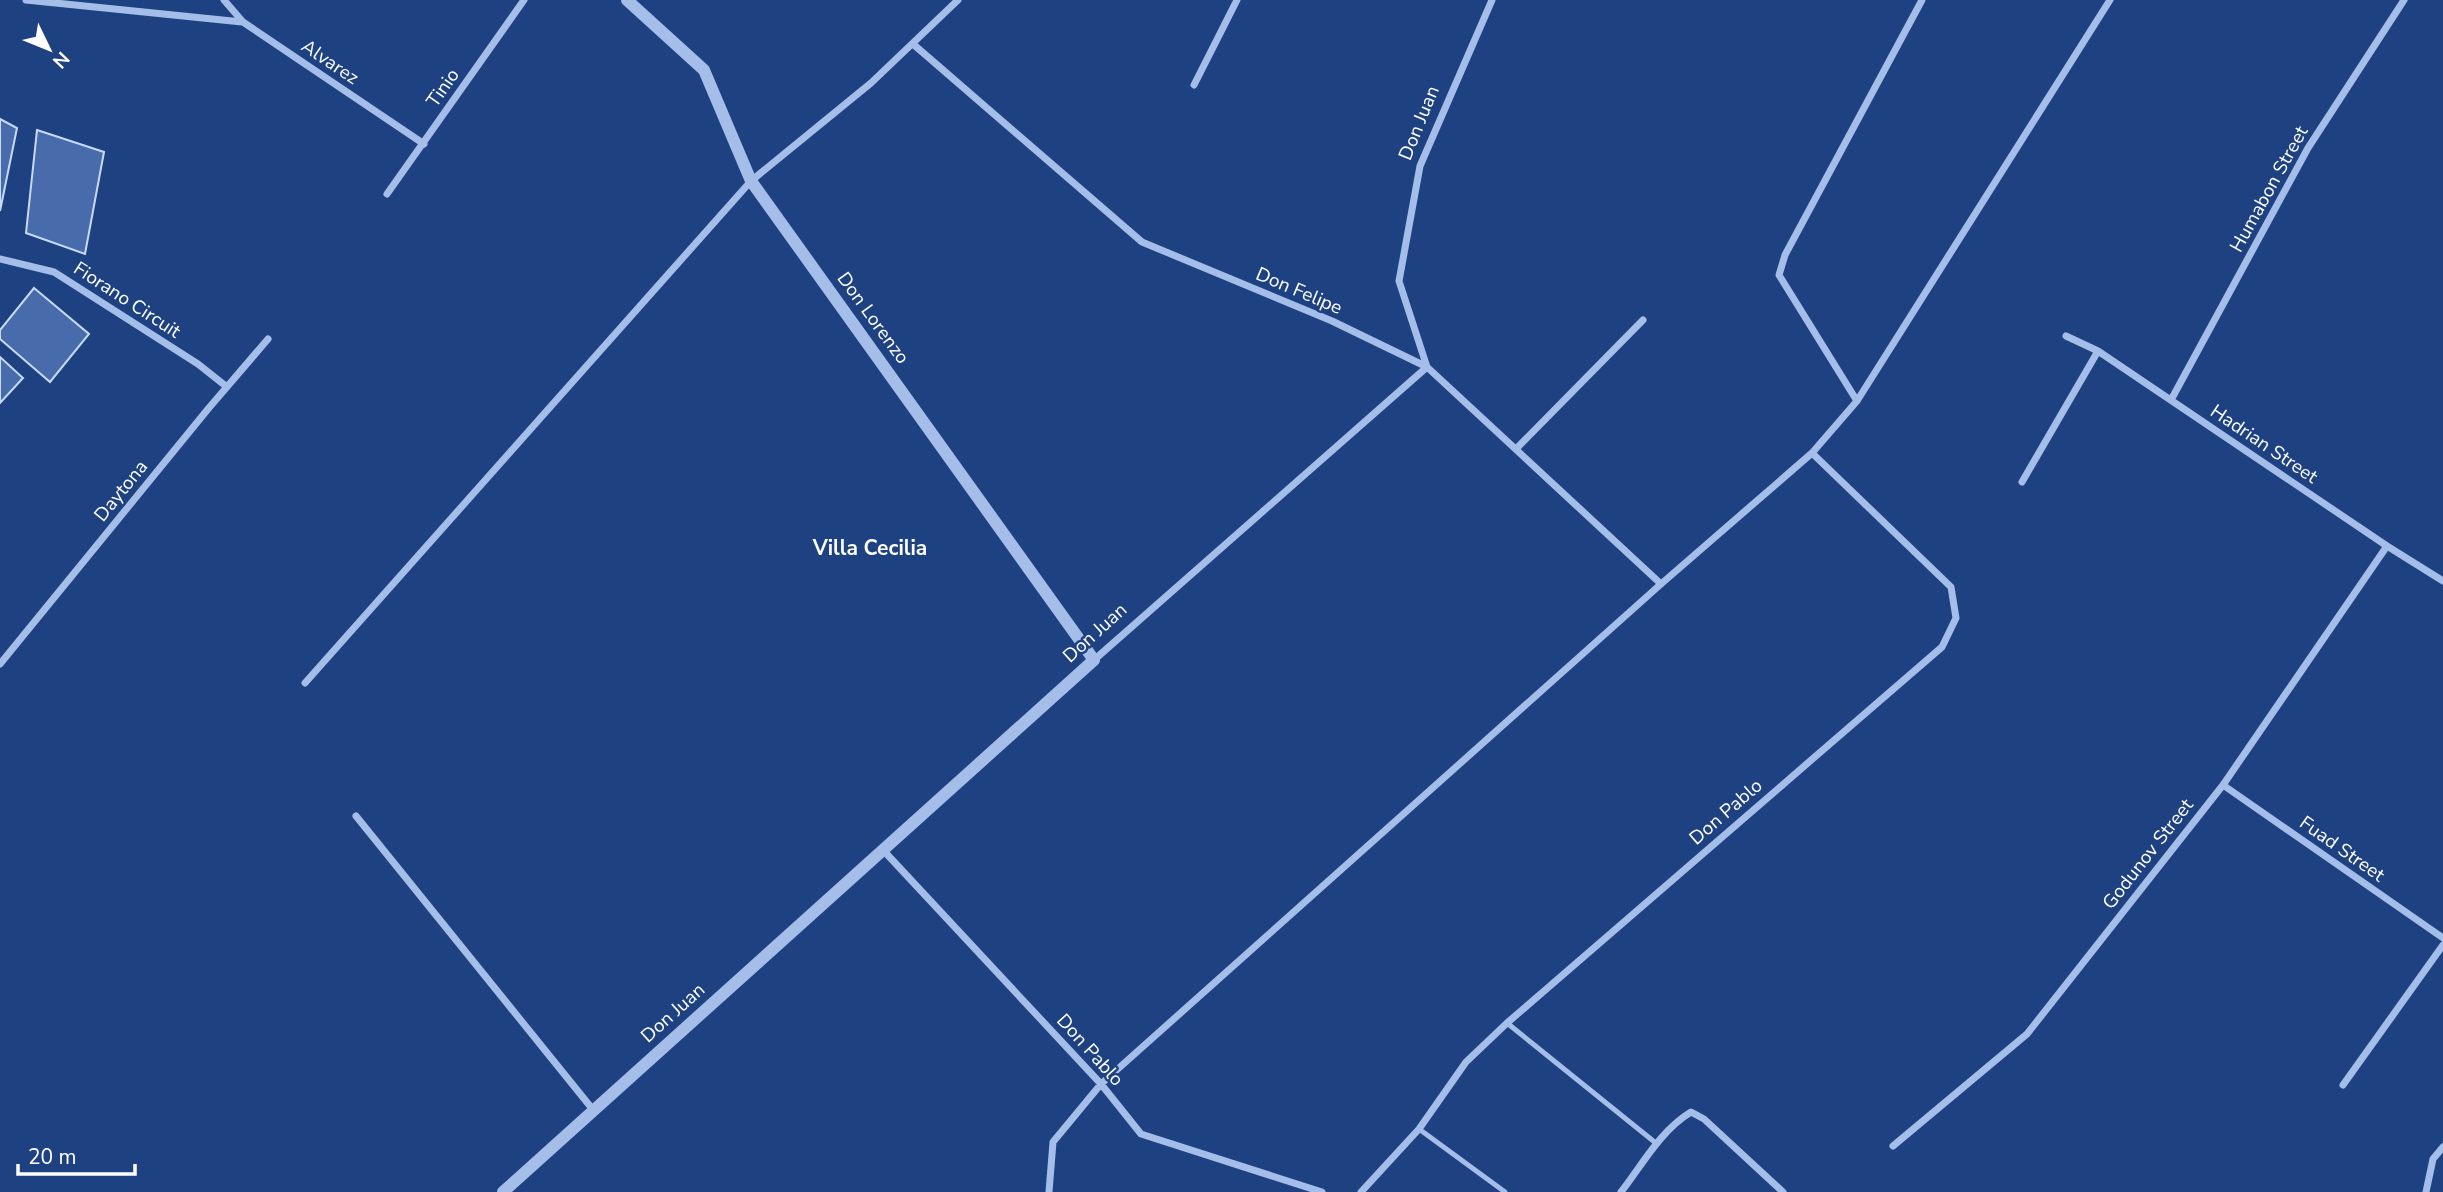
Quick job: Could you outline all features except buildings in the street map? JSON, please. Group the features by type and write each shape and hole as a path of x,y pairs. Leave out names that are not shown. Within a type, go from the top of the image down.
{"street":[{"path":"26,0 243,22"},
{"name":"Alvarez","path":"224,0 243,22 424,144"},
{"name":"Tinio","path":"387,194 524,0"},
{"name":"Don Lorenzo","path":"628,0 704,70 751,181 1094,660"},
{"path":"305,683 751,181 872,83 958,0"},
{"path":"1194,85 1237,0"},
{"name":"Don Juan","path":"503,1192 1094,660 1427,367 1399,281 1420,166 1492,0"},
{"path":"1857,401 1779,275 1786,255 1922,0"},
{"path":"1049,1192 1053,1142 1101,1084 1661,584 1812,453 1857,401 2110,0"},
{"name":"Humabon Street","path":"2171,400 2308,148 2404,0"},
{"name":"Don Felipe","path":"913,44 1142,242 1332,321 1427,367 1661,584"},
{"name":"Fiorano Circuit","path":"0,259 54,272 198,364 227,387"},
{"path":"1516,449 1643,320"},
{"name":"Hadrian Street","path":"2066,336 2098,351 2443,581"},
{"name":"Daytona","path":"0,664 268,339"},
{"path":"2022,482 2098,351"},
{"name":"Don Pablo","path":"1361,1192 1419,1129 1466,1062 1507,1023 1942,647 1956,618 1951,587 1812,453"},
{"name":"Godunov Street","path":"1893,1146 2027,1034 2223,785 2387,546"},
{"name":"Fuad Street","path":"2223,785 2443,938"},
{"path":"356,816 594,1111"},
{"name":"Don Pablo","path":"883,850 1101,1084 1141,1134 1322,1192"},
{"path":"2343,1085 2443,945"},
{"path":"1621,1192 1657,1144 1679,1120 1691,1112 1704,1119 1783,1192"},
{"path":"2426,1192 2433,1159 2443,1147"}],"lane":[{"path":"1507,1023 1657,1144"},
{"path":"1419,1129 1505,1192"}],"district":[{"name":"Villa Cecilia","path":"870,548"}]}
